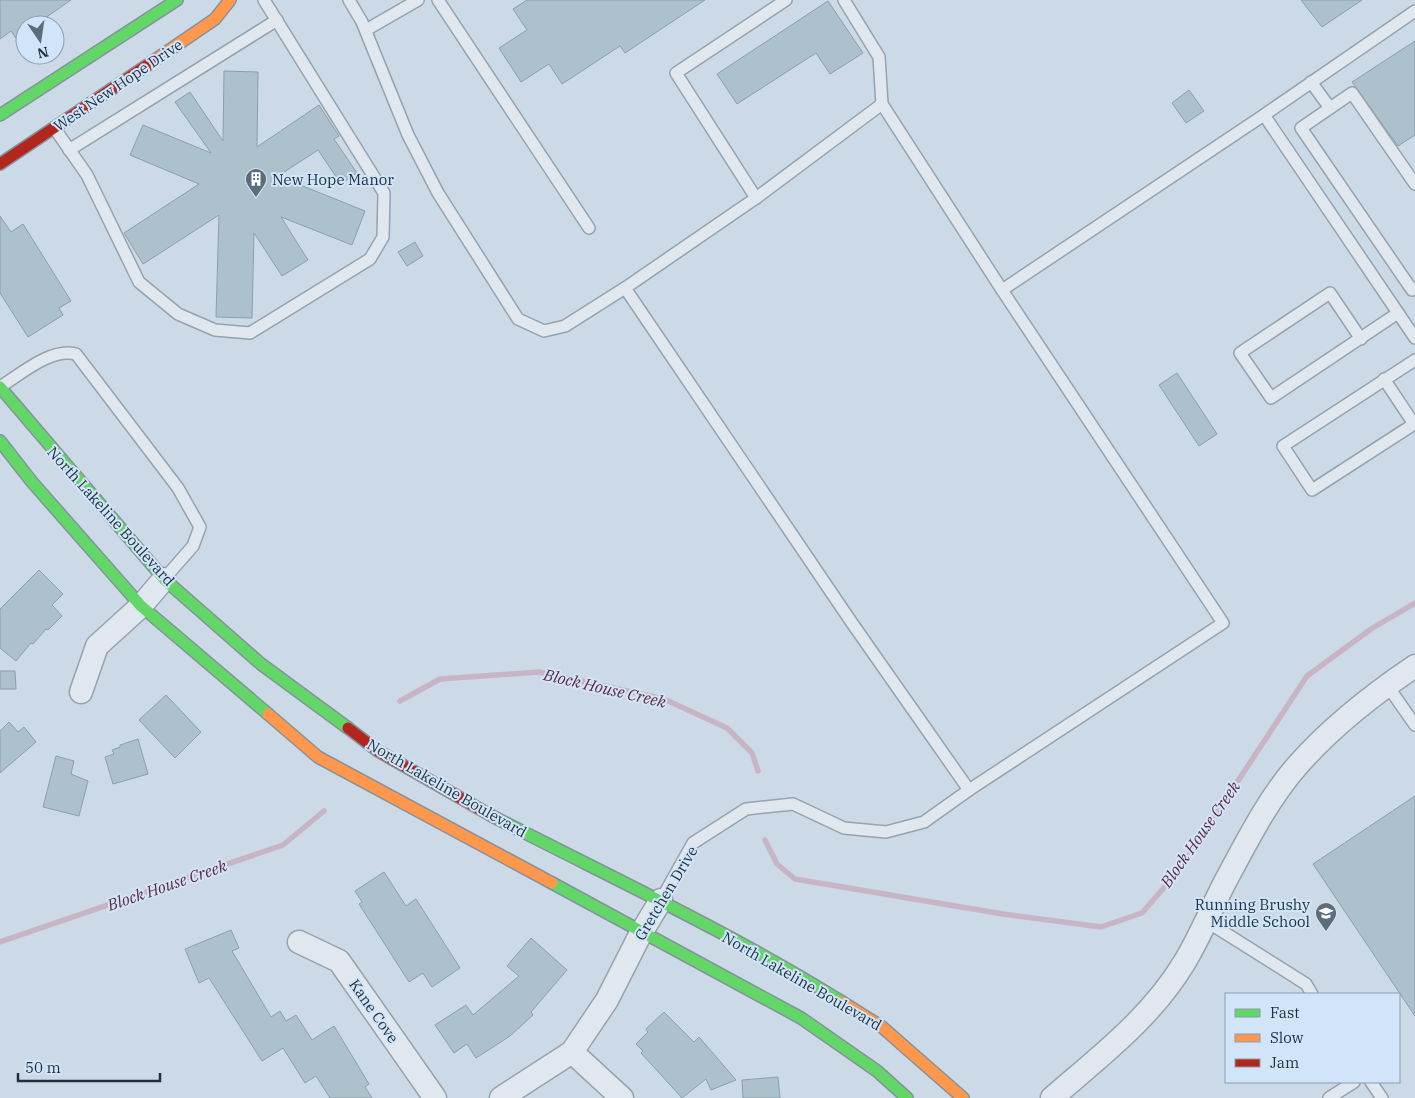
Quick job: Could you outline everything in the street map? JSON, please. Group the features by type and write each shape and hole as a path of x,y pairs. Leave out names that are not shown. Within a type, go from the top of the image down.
{"main road":[{"path":"0,116 177,0"},
{"name":"West New Hope Drive","path":"0,164 55,129 216,19 230,0"},
{"name":"North Lakeline Boulevard","path":"0,387 164,579 261,664 378,750 493,818 661,900 789,969 882,1026 963,1098"},
{"path":"0,441 32,482 140,606 318,757 801,1018 877,1070 907,1098"}],"street":[{"path":"81,692 97,646 140,606 164,579"},
{"path":"1052,1098 1146,1013 1184,963 1248,842 1270,804 1295,767 1327,733 1387,685 1415,666"},
{"name":"Gretchen Drive","path":"502,1098 572,1052 607,1000 641,933 661,900"},
{"name":"Kane Cove","path":"299,942 339,962 435,1098"},
{"path":"572,1052 622,1098"}],"lane":[{"path":"55,129 87,175 139,282 178,314 214,330 250,333 370,259 383,238 384,193 264,0"},
{"path":"349,0 366,30 408,135 434,185 518,319 544,331 565,326 625,288 756,198 882,104"},
{"path":"366,30 418,0"},
{"path":"438,0 589,228"},
{"path":"756,198 676,73 786,0"},
{"path":"844,0 879,57 882,104 1002,290 1264,115 1415,11"},
{"path":"69,150 277,20"},
{"path":"1311,82 1330,108"},
{"path":"1415,184 1352,93 1301,128 1412,290 1415,288"},
{"path":"1264,115 1415,338"},
{"path":"625,288 852,623 969,790"},
{"name":"Gretchen Drive","path":"661,900 693,843 746,809 792,804 844,828 886,832 924,822 969,790 1223,623 1002,290"},
{"path":"1361,339 1330,293 1240,352 1271,398 1361,339 1398,313"},
{"path":"0,387 49,357 69,352 76,354 178,488 200,527 193,546 164,579"},
{"path":"1384,379 1414,424 1312,490 1283,446 1384,379 1415,360"},
{"path":"1387,685 1415,724"},
{"path":"1206,921 1306,984 1311,993"},
{"path":"1329,1098 1352,1083"},
{"path":"1372,1083 1382,1098"}],"building":[{"path":"0,0 71,0 49,15 15,15 15,37 11,31 0,39"},
{"path":"527,0 705,0 625,53 620,46 562,84 549,64 521,82 499,48 527,30 513,9"},
{"path":"1301,0 1362,0 1322,27"},
{"path":"828,1 863,53 830,74 816,53 737,104 717,74"},
{"path":"1415,41 1415,135 1398,146 1352,82"},
{"name":"New Hope Manor","path":"224,71 258,72 257,147 319,105 339,136 334,139 357,173 341,184 318,150 278,176 365,211 352,245 281,217 308,260 282,276 254,233 252,318 216,317 219,215 143,264 124,233 199,184 130,155 143,125 211,153 175,102 190,92 223,141"},
{"path":"1189,90 1204,111 1186,123 1172,103"},
{"path":"0,216 11,232 23,224 71,301 59,308 63,315 28,337 0,293"},
{"path":"415,242 423,256 407,266 398,252"},
{"path":"1177,373 1217,434 1199,446 1159,385"},
{"path":"39,570 63,594 52,605 62,616 48,630 46,629 33,644 31,643 16,661 0,648 0,609"},
{"path":"0,671 15,671 16,689 0,689"},
{"path":"166,695 201,732 175,758 139,720"},
{"path":"9,722 18,732 24,727 36,742 0,773 0,731"},
{"path":"138,739 148,774 113,784 105,757 114,754 112,750 120,747 120,745"},
{"path":"56,756 74,761 71,774 88,781 79,816 43,807"},
{"path":"1415,796 1415,1016 1400,993 1313,864"},
{"path":"384,872 406,906 416,899 460,968 432,987 423,973 409,982 359,904 362,902 355,891"},
{"path":"231,930 239,948 232,951 271,1017 280,1011 286,1021 296,1015 312,1040 334,1026 369,1084 365,1087 372,1098 330,1098 316,1076 305,1083 283,1048 262,1061 209,978 199,983 185,949"},
{"path":"531,938 567,970 531,1012 533,1015 510,1036 476,1058 467,1044 454,1053 435,1025 466,1005 473,1015 519,976 507,966"},
{"path":"664,1012 694,1042 699,1037 736,1080 711,1090 706,1079 682,1098 641,1053 643,1051 636,1044 648,1032 646,1029"},
{"path":"778,1077 780,1098 743,1098 742,1080"}],"waterway":[{"name":"Block House Creek","path":"765,840 777,864 795,879 1003,914 1101,927 1142,913 1180,869 1307,676 1371,629 1415,603"},
{"name":"Block House Creek","path":"400,701 440,679 539,672 664,699 727,728 752,753 758,771"},
{"name":"Block House Creek","path":"0,942 283,845 324,811"}],"traffic: fast":[{"path":"0,115 177,0"},
{"path":"0,387 164,579 261,664 348,728"},
{"path":"0,441 32,482 141,606 268,714"},
{"path":"492,816 713,928 800,976 842,1002"},
{"path":"552,883 801,1018 877,1071 907,1098"}],"traffic: slow":[{"path":"152,62 215,19 230,0"},
{"path":"268,714 318,757 552,883"},
{"path":"842,1002 882,1027 963,1098"}],"traffic: jam":[{"path":"0,164 152,62"},
{"path":"348,728 378,751 492,816"}],"place":[{"name":"New Hope Manor","path":"256,198"},
{"name":"Running Brushy Middle School","path":"1326,932"}]}
